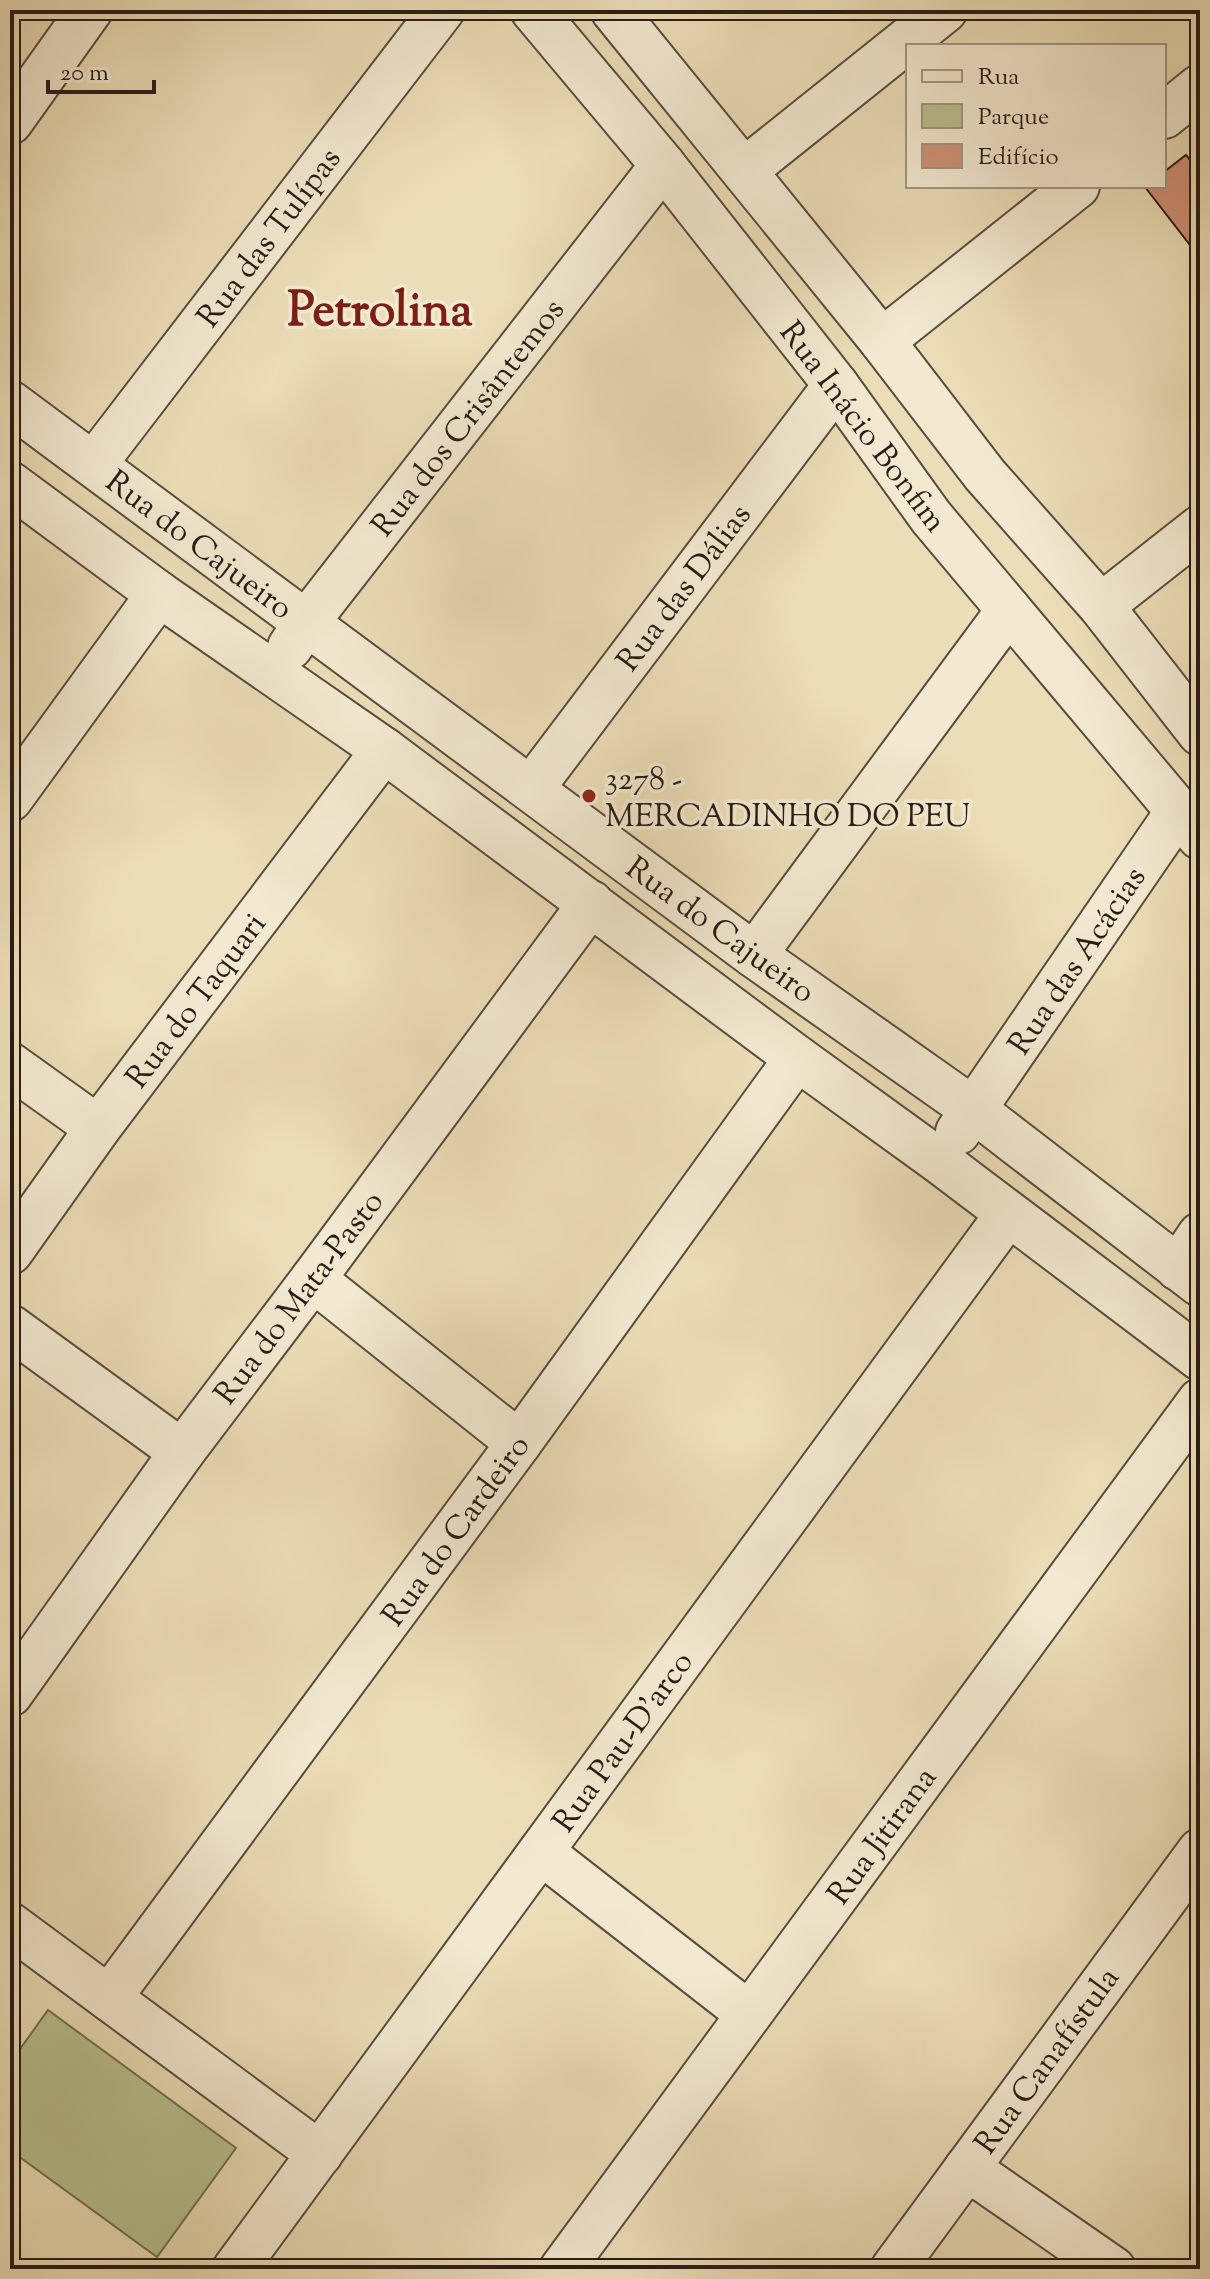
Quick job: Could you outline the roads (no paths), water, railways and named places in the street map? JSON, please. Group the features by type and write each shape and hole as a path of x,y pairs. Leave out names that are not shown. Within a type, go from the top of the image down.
{"street":[{"path":"10,122 90,10"},
{"name":"Rua das Tulípas","path":"94,464 442,10"},
{"name":"Rua Inácio Bonfim","path":"533,10 663,165 836,385 931,517 1189,824"},
{"path":"745,170 945,10"},
{"path":"584,70 621,20"},
{"name":"Rua Inácio Bonfim","path":"621,20 882,341 985,475 1101,606 1200,733"},
{"path":"1166,114 1200,87"},
{"name":"Rua dos Crisântemos","path":"273,672 306,623 663,165"},
{"path":"882,341 1074,188"},
{"name":"Rua das Dálias","path":"531,789 836,385"},
{"name":"Rua do Cajueiro","path":"10,403 754,955 1193,1262"},
{"path":"931,517 985,475"},
{"name":"Rua do Cajueiro","path":"10,484 159,594 384,750 1200,1358"},
{"path":"1101,606 1200,528"},
{"path":"10,799 159,594"},
{"path":"754,955 1009,610"},
{"name":"Rua do Taquari","path":"10,1252 98,1128 384,750"},
{"name":"Rua das Acácias","path":"938,1160 1189,824"},
{"name":"Rua do Mata-Pasto","path":"10,1694 182,1452 591,903"},
{"name":"Rua do Cardeiro","path":"109,1998 519,1443 797,1058"},
{"path":"10,1065 98,1128"},
{"name":"Rua Pau-D'arco","path":"235,2269 1008,1214"},
{"path":"313,1279 519,1443"},
{"path":"10,1327 182,1452"},
{"name":"Rua Jitirana","path":"562,2269 1200,1401"},
{"name":"Rua Canafístula","path":"893,2269 1200,1851"},
{"path":"541,1852 749,2014"},
{"path":"10,1925 320,2154"},
{"path":"967,2168 1113,2269"}],"place":[{"name":"3278 - MERCADINHO DO PEU","path":"589,796"}],"district":[{"name":"Petrolina","path":"380,308"}]}
